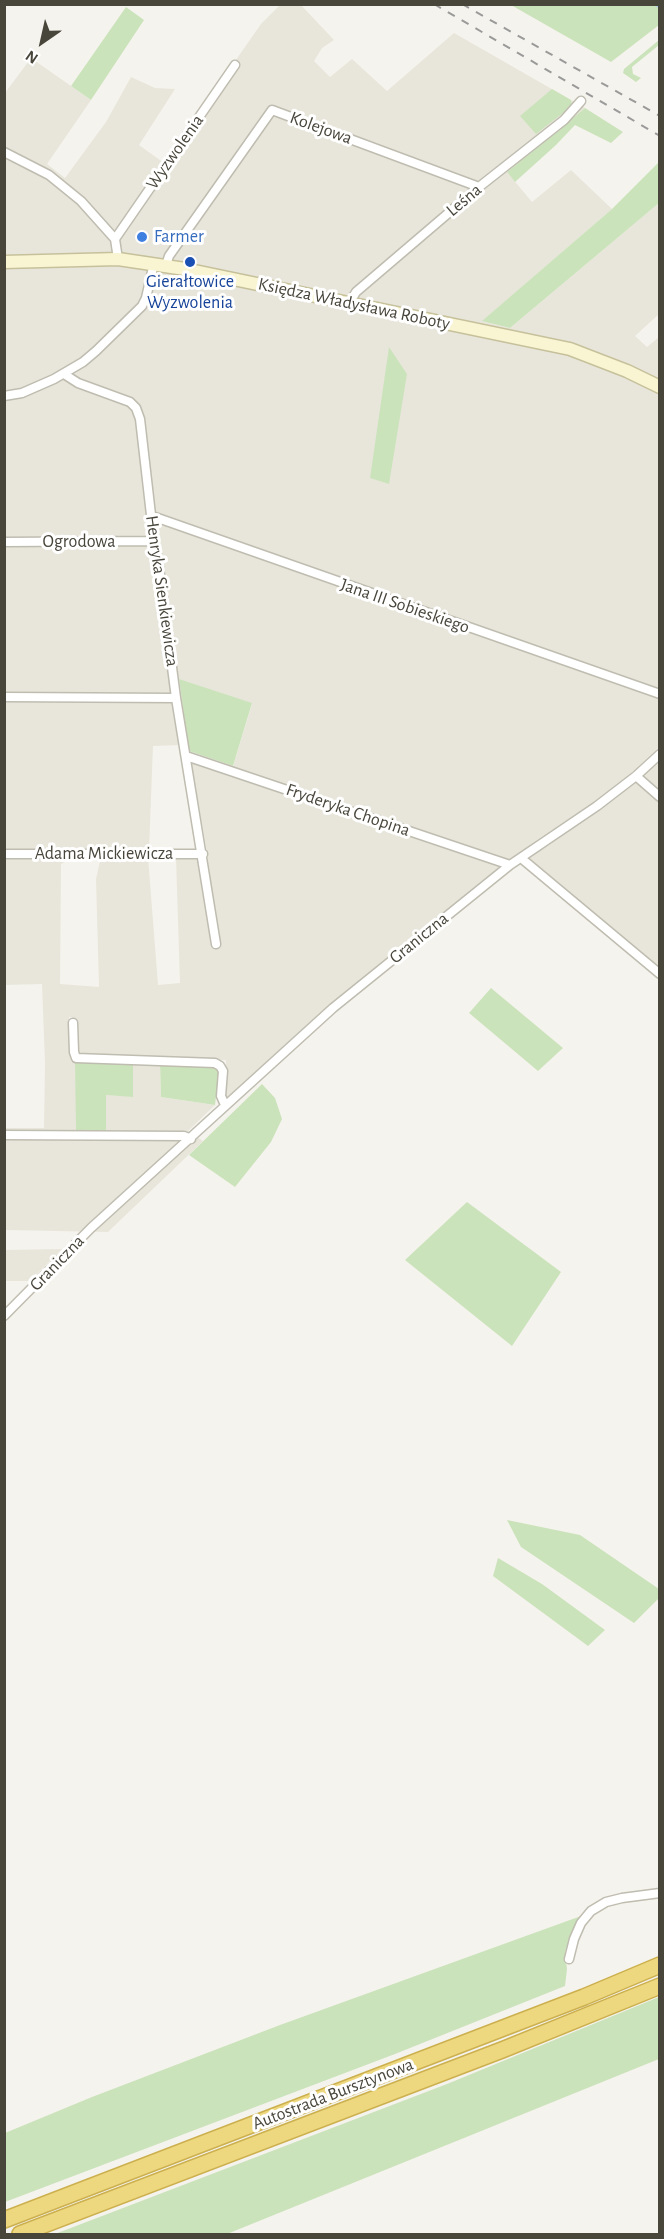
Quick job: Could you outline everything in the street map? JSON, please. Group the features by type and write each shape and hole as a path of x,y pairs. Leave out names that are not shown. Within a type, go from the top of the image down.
{"highway":[{"name":"Autostrada Bursztynowa","path":"4,2220 584,1997 660,1965"},
{"name":"Autostrada Bursztynowa","path":"20,2235 502,2050 660,1986"}],"main road":[{"name":"Księdza Władysława Roboty","path":"4,262 118,259 160,264 570,349 627,371 660,387"}],"street":[{"name":"Wyzwolenia","path":"115,239 235,65"},
{"name":"Leśna","path":"350,303 356,292 479,187 564,120 581,101"},
{"name":"Kolejowa","path":"160,264 169,256 272,110 479,187"},
{"path":"4,152 49,176 75,195 115,239 118,259"},
{"path":"4,396 22,393 64,374 96,351 142,306 160,264"},
{"name":"Henryka Sienkiewicza","path":"64,374 78,383 125,400 136,408 140,419 176,698 216,944"},
{"name":"Jana III Sobieskiego","path":"152,516 660,694"},
{"name":"Ogrodowa","path":"4,542 154,541"},
{"path":"4,698 176,698"},
{"name":"Graniczna","path":"4,1316 91,1228 333,1008 510,865 597,806 660,754"},
{"name":"Fryderyka Chopina","path":"186,756 510,865"},
{"path":"636,776 660,798"},
{"name":"Adama Mickiewicza","path":"4,854 203,854"},
{"path":"521,858 660,974"},
{"path":"73,1023 76,1058 214,1062 223,1071 221,1096 225,1105"},
{"path":"4,1135 184,1136 191,1139"},
{"path":"569,1959 581,1923 591,1911 606,1902 660,1893"}],"shaded area":[{"path":"280,5 301,5 334,40 322,48 314,61 330,77 352,59 387,91 454,33 585,108 507,172 532,202 571,170 612,209 483,321 510,328 659,203 659,314 635,336 647,347 659,337 659,747 614,789 541,837 494,872 414,939 222,1109 225,1097 226,1060 78,1056 75,1018 69,1017 71,1062 75,1061 106,1095 133,1096 133,1063 160,1060 161,1097 215,1105 188,1131 203,1141 108,1232 5,1230 5,1128 44,1128 45,1063 42,984 4,985 5,93 31,58 91,100 47,164 65,178 106,122 131,77 155,88 175,89 139,145 164,163 261,24","holes":["169,676 252,704 231,773 191,761 208,858 176,858 180,983 158,985 148,857 125,850 149,850 153,746 181,745","69,860 100,861 96,879 99,987 60,984 61,864"]},
{"path":"659,763 659,976 522,861 551,844"},
{"path":"62,1249 30,1281 5,1281 5,1250"}],"green space":[{"path":"511,5 659,5 659,25 611,62"},
{"path":"126,7 144,20 91,100 71,86"},
{"path":"659,40 659,45 632,67 633,74 641,78 636,82 623,73 624,69"},
{"path":"552,89 571,100 572,106 536,134 520,116"},
{"path":"585,108 623,132 611,143 575,125 515,182 507,172"},
{"path":"659,162 659,203 510,328 482,321 612,209"},
{"path":"389,347 407,374 389,484 370,478"},
{"path":"179,679 252,703 233,766 189,751"},
{"path":"491,988 563,1048 538,1071 469,1013"},
{"path":"75,1061 133,1063 133,1097 106,1095 106,1130 76,1130"},
{"path":"160,1063 214,1067 219,1071 215,1105 161,1097"},
{"path":"262,1084 275,1098 282,1119 271,1142 235,1187 189,1155"},
{"path":"467,1202 561,1272 512,1346 405,1260"},
{"path":"507,1520 580,1535 659,1589 659,1598 634,1623 521,1547"},
{"path":"498,1558 542,1584 605,1630 588,1646 493,1576"},
{"path":"581,1916 573,1929 565,1952 567,1969 565,1986 395,2054 5,2202 5,2133 280,2025"},
{"path":"659,1997 659,2059 227,2234 55,2234 447,2084"}],"waterway":[{"path":"654,4 660,8"}],"railway":[{"path":"434,4 660,136"},
{"path":"462,4 660,116"}],"place":[{"name":"Farmer","path":"142,237"},
{"name":"Gierałtowice Wyzwolenia","path":"190,262"}]}
